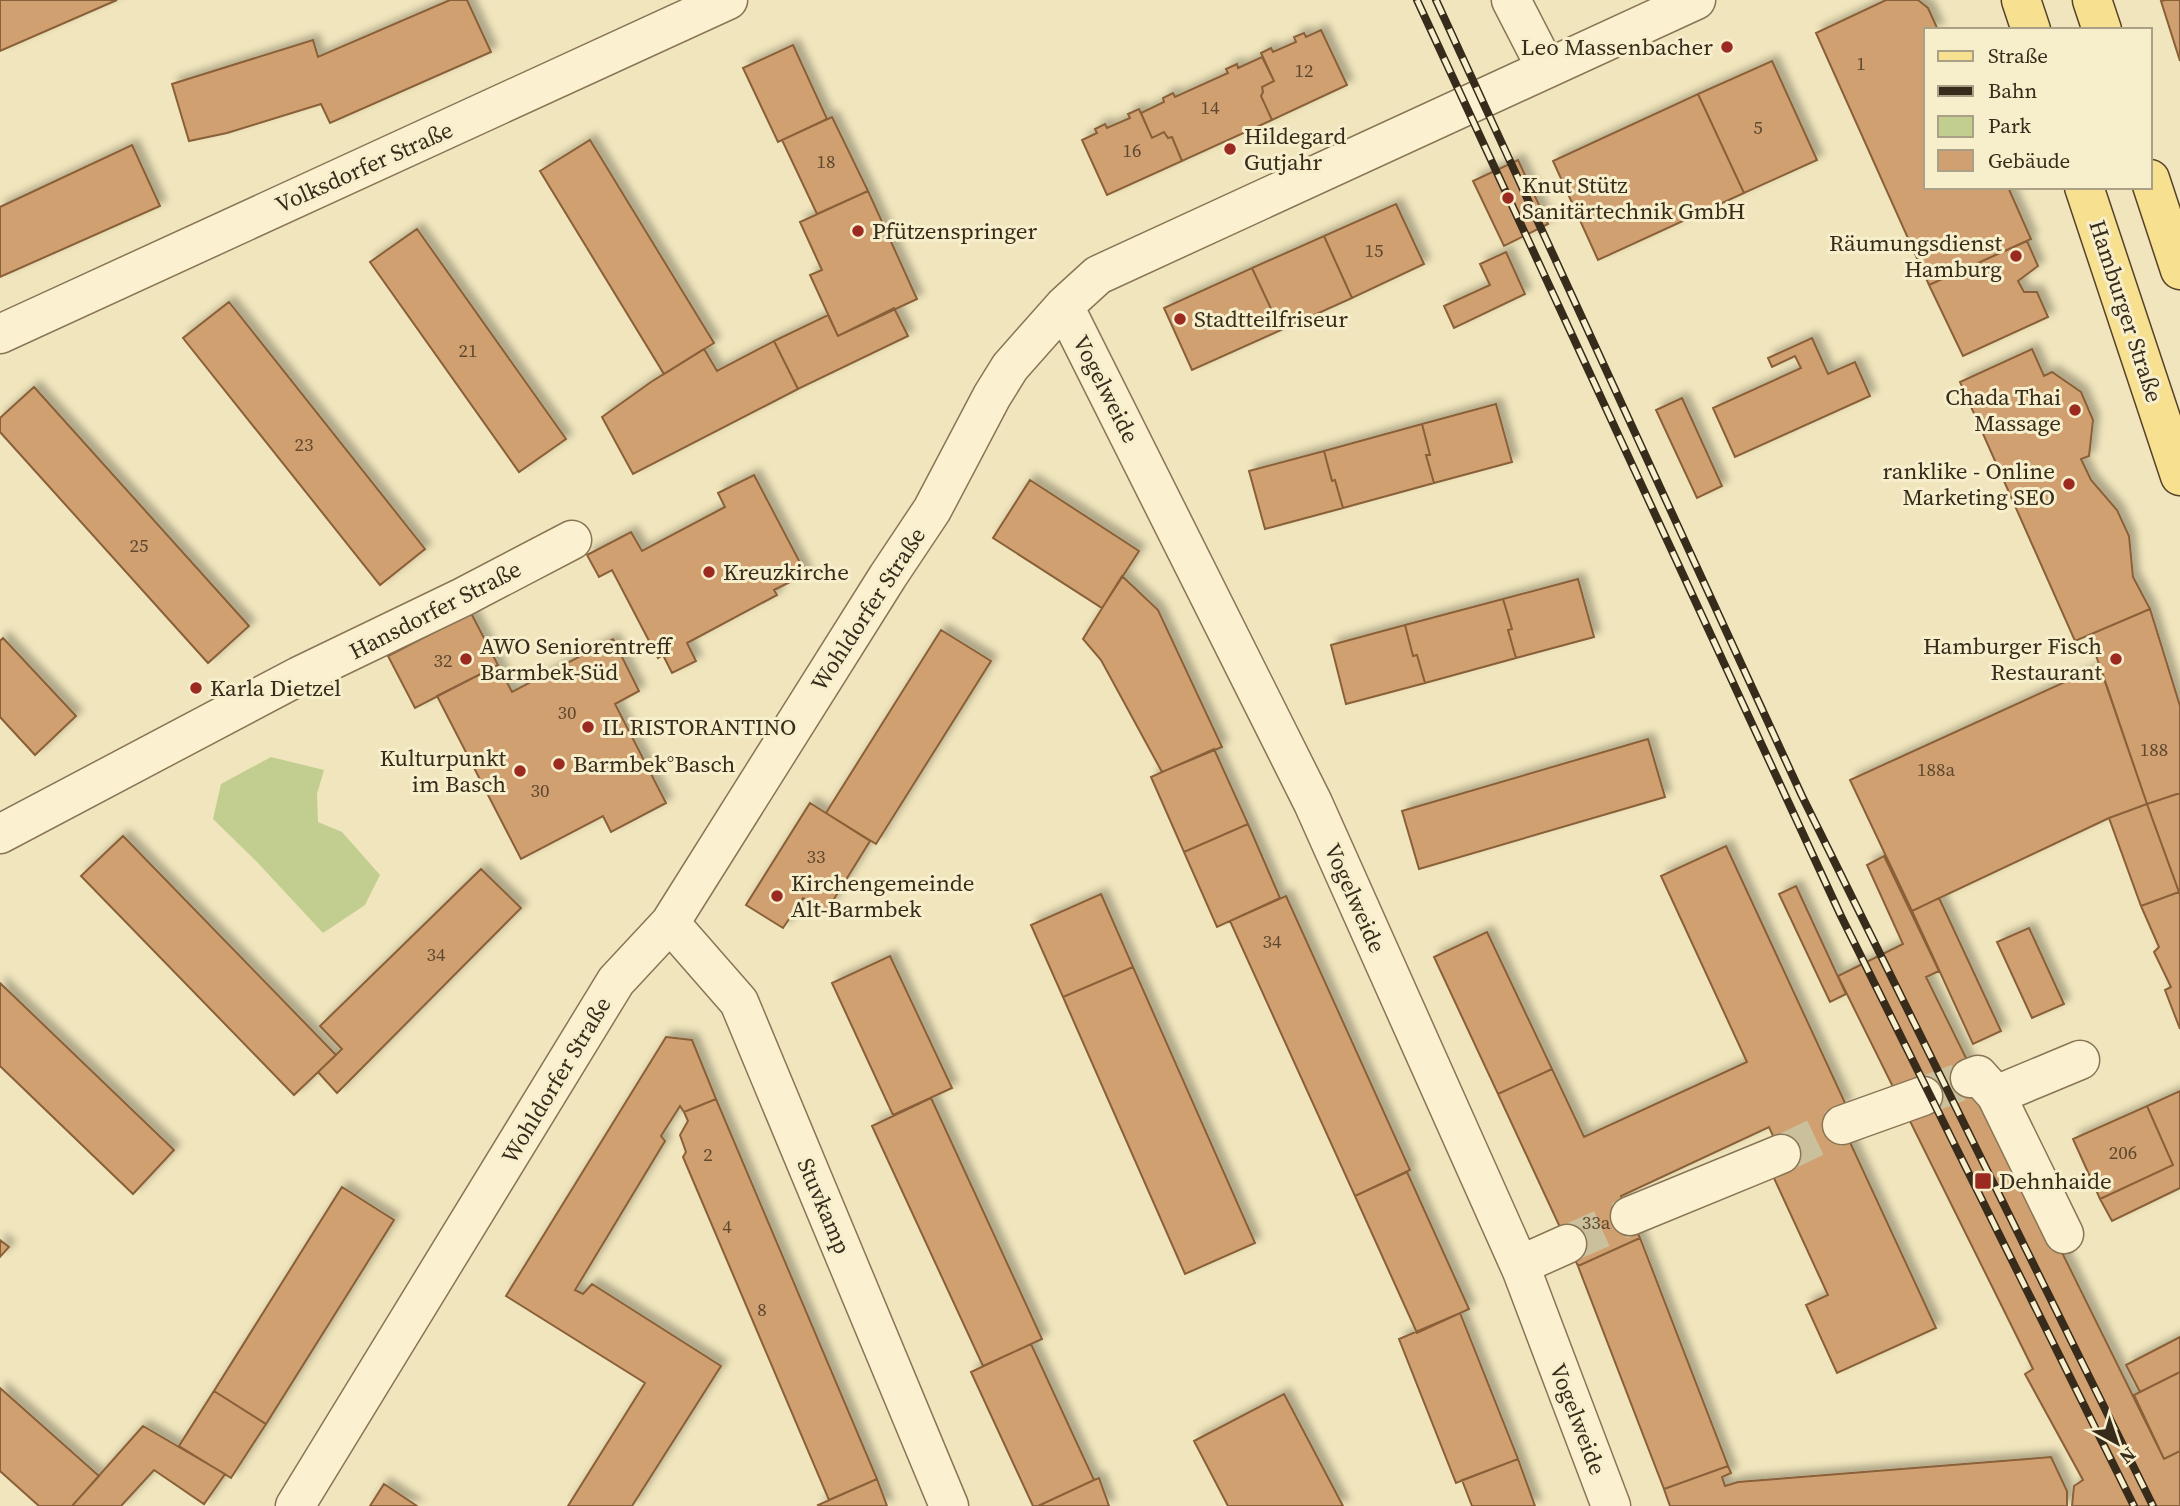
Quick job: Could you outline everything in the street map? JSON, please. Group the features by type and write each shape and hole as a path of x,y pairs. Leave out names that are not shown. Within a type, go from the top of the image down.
{"main road":[{"path":"2021,0 2030,28"},
{"path":"2092,0 2101,28"},
{"path":"2152,185 2180,270"},
{"name":"Hamburger Straße","path":"2085,189 2180,476"}],"street":[{"name":"Volksdorfer Straße","path":"0,334 728,0"},
{"path":"1511,0 1546,68"},
{"name":"Wohldorfer Straße","path":"295,1506 616,981 670,923 932,510 1010,367 1064,306 1098,275 1696,0"},
{"name":"Vogelweide","path":"1064,306 1312,803 1520,1265 1611,1506"},
{"name":"Hansdorfer Straße","path":"0,834 299,676 463,597 572,540"},
{"name":"Stuvkamp","path":"670,923 739,1002 949,1506"},
{"path":"2064,1234 1983,1086 2080,1060"},
{"path":"1842,1125 1923,1096"},
{"path":"1630,1216 1781,1154"},
{"path":"1520,1265 1567,1244"}],"green space":[{"path":"271,757 324,770 317,794 318,822 342,832 380,875 365,905 323,933 213,819 221,784"}],"building":[{"path":"0,0 117,0 0,51"},
{"path":"450,0 467,0 491,52 330,123 321,104 227,133 189,141 172,84 313,40 318,57"},
{"path":"1886,0 1918,0 1928,8 1937,28 1924,28 1924,189 2009,189 2031,239 1929,285 1816,33"},
{"path":"2180,0 2180,61 2161,1"},
{"path":"1321,30 1347,85 1272,120 1261,96 1262,87 1274,81 1261,53 1271,48 1273,52 1296,42 1294,37 1304,33 1306,37"},
{"path":"793,45 827,119 778,142 743,68"},
{"path":"1262,57 1274,81 1262,87 1261,96 1272,120 1182,161 1172,137 1168,138 1164,132 1152,138 1141,113 1164,102 1163,98 1173,93 1175,97 1228,73 1226,69 1237,64 1238,68"},
{"path":"1772,61 1817,160 1744,193 1698,94"},
{"path":"1698,94 1744,193 1598,260 1553,161"},
{"path":"1139,109 1152,138 1164,132 1168,138 1172,137 1182,161 1107,195 1082,140 1097,133 1095,129 1105,124 1107,128 1130,118 1128,114"},
{"path":"832,117 868,191 817,214 782,140"},
{"path":"590,140 714,343 664,374 540,171"},
{"path":"132,145 160,206 0,277 0,207"},
{"name":"Knut Stütz Sanitärtechnik GmbH","path":"1518,160 1548,224 1504,246 1473,181"},
{"path":"868,191 917,299 838,336 810,275 822,270 800,222"},
{"path":"1396,204 1424,264 1352,298 1324,236"},
{"path":"417,229 566,439 519,472 370,262"},
{"path":"1324,236 1352,298 1281,330 1252,268"},
{"path":"2027,241 2038,266 2018,281 2024,292 2037,292 2048,317 1963,356 1929,285"},
{"path":"1506,252 1525,294 1454,328 1444,306 1490,285 1480,264"},
{"path":"1252,268 1281,330 1192,370 1164,308"},
{"path":"229,302 425,549 380,585 183,338"},
{"path":"894,308 908,336 798,389 774,341 828,315 838,336"},
{"path":"1812,338 1828,374 1855,362 1870,396 1735,457 1713,408 1801,368 1795,356 1772,367 1768,358"},
{"path":"774,341 798,389 633,474 602,417 704,349 717,371"},
{"path":"2032,349 2044,376 2052,372 2081,392 2093,420 2089,456 2081,459 2091,480 2117,510 2129,536 2133,577 2150,609 2075,641 1960,382"},
{"path":"34,387 249,626 208,663 0,432 0,418"},
{"path":"1682,398 1722,486 1697,498 1656,410"},
{"path":"1496,404 1512,462 1434,483 1426,455 1430,455 1422,424"},
{"path":"1422,424 1430,455 1426,455 1434,483 1343,508 1324,451"},
{"path":"1324,451 1343,508 1265,529 1249,471"},
{"name":"Kreuzkirche","path":"754,475 806,574 774,590 777,595 687,643 696,661 672,673 663,655 658,658 612,570 599,577 587,555 631,532 642,551 725,507 718,493"},
{"path":"1030,480 1139,551 1102,608 993,538"},
{"path":"1122,576 1158,610 1222,747 1162,772 1101,660 1083,639"},
{"path":"1578,579 1594,637 1516,658 1508,630 1512,629 1503,599"},
{"path":"1503,599 1512,629 1508,630 1516,658 1425,683 1417,655 1413,656 1405,625"},
{"path":"2150,609 2180,706 2180,793 2147,804 2089,635"},
{"path":"471,613 498,665 415,708 388,656"},
{"path":"1405,625 1413,656 1417,655 1425,683 1346,704 1331,645"},
{"path":"941,630 991,661 876,844 826,813"},
{"path":"3,638 76,716 35,755 0,717 0,641"},
{"name":"Barmbek°Basch","path":"613,639 639,691 615,704 666,803 611,832 603,816 521,859 437,696 498,665 512,692"},
{"path":"2100,666 2147,804 2109,818 1912,911 1850,780"},
{"path":"1648,739 1665,797 1419,869 1402,811"},
{"path":"1214,749 1248,824 1184,852 1151,777"},
{"path":"2180,793 2180,892 2179,892 2147,804"},
{"path":"810,803 870,841 826,912 803,898 783,928 746,905"},
{"path":"2147,804 2179,892 2141,906 2109,818"},
{"path":"1248,824 1280,898 1217,927 1184,852"},
{"path":"123,836 336,1055 294,1095 81,876"},
{"path":"1726,846 1846,1105 1835,1110 1936,1328 1837,1373 1806,1305 1828,1295 1773,1176 1788,1169 1769,1127 1621,1196 1640,1238 1578,1266 1498,1094 1552,1069 1584,1137 1747,1062 1661,876"},
{"name":"Dehnhaide","path":"1884,856 1939,971 1926,977 2164,1459 2180,1451 2180,1506 2072,1506 2074,1486 2083,1480 2025,1374 2033,1369 1838,976 1903,944 1867,865"},
{"path":"481,869 521,908 337,1093 318,1072 342,1049 320,1026"},
{"path":"1796,886 1846,994 1830,1002 1779,894"},
{"path":"2179,892 2180,1029 2165,990 2171,987 2154,952 2159,947 2141,906"},
{"path":"1101,894 1133,967 1063,997 1031,925"},
{"path":"1286,896 1410,1170 1355,1196 1230,921"},
{"path":"1939,898 2001,1031 1973,1044 1912,911"},
{"path":"2029,928 2064,1004 2032,1018 1997,942"},
{"path":"1487,932 1552,1069 1498,1094 1434,957"},
{"path":"890,956 952,1088 893,1115 832,983"},
{"path":"1133,967 1255,1243 1185,1274 1063,997"},
{"path":"0,983 174,1150 133,1194 0,1066"},
{"path":"666,1037 692,1040 716,1099 684,1112 680,1106 661,1136 665,1141 575,1290 583,1294 592,1284 721,1366 632,1506 568,1506 645,1383 506,1296"},
{"path":"2180,1091 2180,1188 2112,1221 2100,1199 2173,1165 2147,1106"},
{"path":"931,1098 1042,1339 983,1366 872,1126"},
{"path":"716,1099 877,1479 829,1500 683,1157 686,1152 680,1135 688,1121 684,1112"},
{"path":"2147,1106 2173,1165 2100,1199 2073,1139"},
{"path":"1407,1172 1469,1309 1417,1333 1355,1196"},
{"path":"342,1187 394,1220 266,1424 214,1391"},
{"path":"1640,1238 1728,1466 1664,1489 1578,1266"},
{"path":"0,1240 9,1247 0,1257"},
{"path":"1460,1313 1518,1459 1456,1483 1399,1339"},
{"path":"2180,1337 2180,1372 2140,1392 2126,1365"},
{"path":"1031,1344 1094,1480 1038,1506 1033,1506 971,1372"},
{"path":"2180,1372 2180,1451 2164,1459 2134,1395"},
{"path":"0,1388 99,1476 72,1506 39,1506 0,1471"},
{"path":"214,1391 266,1424 231,1478 179,1446"},
{"path":"1284,1394 1343,1506 1228,1506 1194,1441"},
{"path":"143,1426 225,1474 204,1504 154,1470 121,1506 72,1506"},
{"path":"2051,1457 2067,1491 2067,1506 1670,1506 1664,1489 1728,1466 1731,1473 1722,1477 1725,1486 1738,1482"},
{"path":"1518,1459 1535,1506 1472,1506 1462,1480"},
{"path":"1099,1478 1109,1506 1038,1506 1094,1480"},
{"path":"877,1479 887,1506 818,1505"},
{"path":"384,1484 417,1506 370,1506"}],"tunnel":[{"path":"1923,1096 1970,1078"},
{"path":"1781,1154 1842,1125"},
{"path":"1567,1244 1630,1216"}],"railway":[{"path":"1417,0 1841,916 2134,1506"},
{"path":"1436,0 1802,796 2153,1506"}],"place":[{"name":"Leo Massenbacher","path":"1727,47"},
{"name":"Hildegard Gutjahr","path":"1230,149"},
{"name":"Knut Stütz Sanitärtechnik GmbH","path":"1508,198"},
{"name":"Pfützenspringer","path":"858,231"},
{"name":"Räumungsdienst Hamburg","path":"2016,256"},
{"name":"Stadtteilfriseur","path":"1180,319"},
{"name":"Chada Thai Massage","path":"2075,410"},
{"name":"ranklike - Online Marketing SEO","path":"2069,484"},
{"name":"Kreuzkirche","path":"709,572"},
{"name":"AWO Seniorentreff Barmbek-Süd","path":"466,659"},
{"name":"Hamburger Fisch Restaurant","path":"2116,659"},
{"name":"Karla Dietzel","path":"196,688"},
{"name":"IL RISTORANTINO","path":"588,727"},
{"name":"Barmbek°Basch","path":"559,764"},
{"name":"Kulturpunkt im Basch","path":"520,771"},
{"name":"Kirchengemeinde Alt-Barmbek","path":"777,896"},
{"name":"Dehnhaide","path":"1983,1181"}]}
